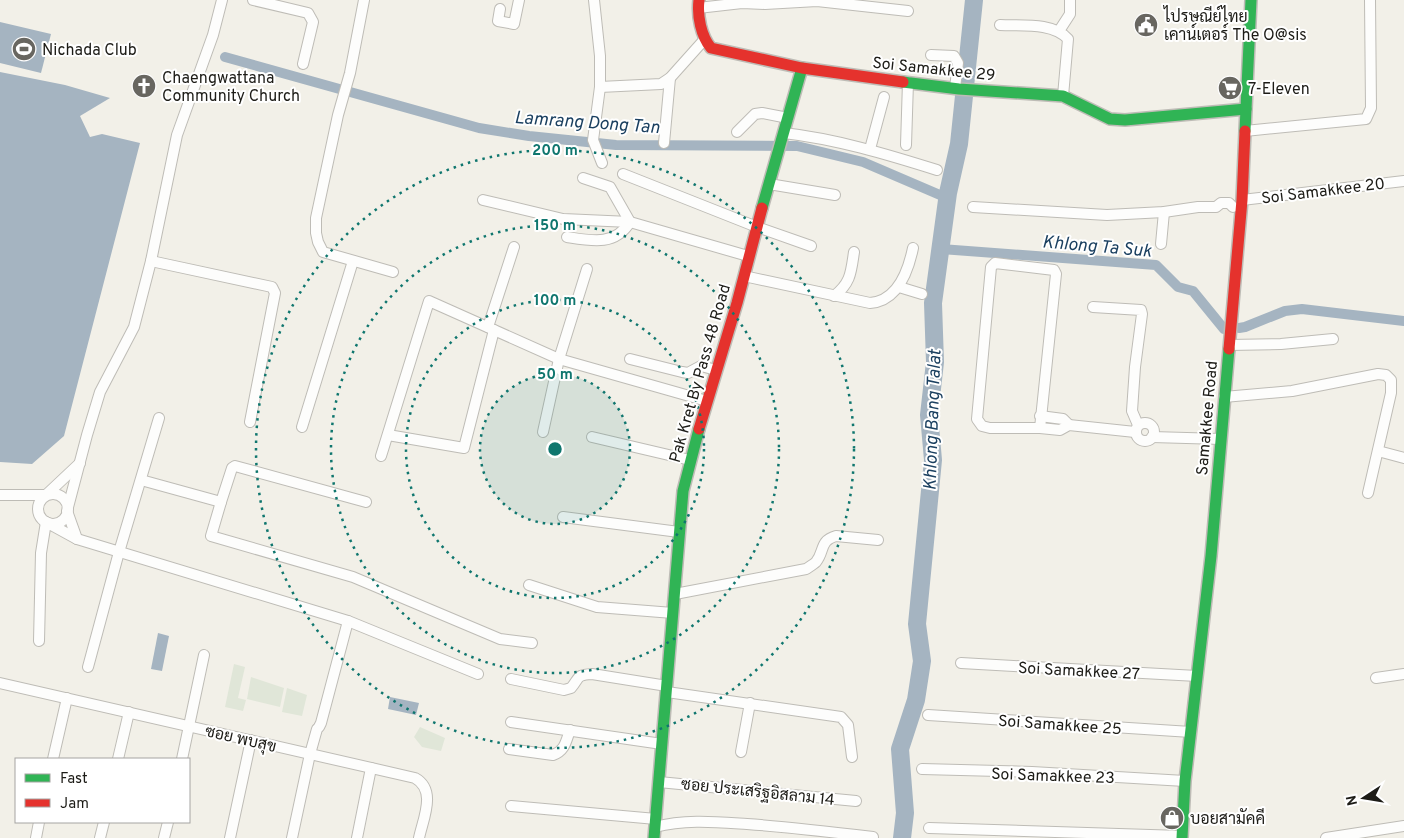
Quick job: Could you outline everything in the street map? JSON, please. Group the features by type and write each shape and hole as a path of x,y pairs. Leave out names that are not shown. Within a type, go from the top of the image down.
{"street":[{"path":"46,522 53,524 60,522 64,518 100,392 134,327 152,261 177,136 213,35 222,0"},
{"path":"253,0 308,13 311,16 312,22 303,64"},
{"path":"364,0 350,74 338,115 316,218 316,233 318,242 324,252 393,272"},
{"path":"500,9 498,21 514,24 519,0"},
{"path":"594,0 600,56 600,87 593,141 602,163"},
{"path":"1059,31 1070,14 1070,0"},
{"name":"Samakkee Road","path":"1182,837 1185,781 1210,556 1229,345 1245,131 1251,0"},
{"path":"1245,131 1366,119 1370,108 1370,0"},
{"path":"802,68 711,48 704,40 699,4 765,4 817,1 908,11"},
{"path":"1000,25 1047,28 1059,31 1068,39 1063,96 1110,119 1125,120 1246,110"},
{"path":"600,87 656,86 666,82 704,40"},
{"path":"931,55 954,56 958,62 957,88"},
{"name":"Soi Samakkee 29","path":"802,68 957,88 1063,96"},
{"name":"Pak Kret By Pass 48 Road","path":"655,828 683,491 690,460 802,68"},
{"path":"664,143 670,78"},
{"path":"906,145 908,82"},
{"path":"870,149 884,97"},
{"path":"736,132 755,114 762,113 788,118"},
{"path":"784,132 813,136 870,149 937,170"},
{"path":"623,174 757,227 811,246"},
{"path":"583,178 610,187 630,222"},
{"name":"Soi Samakkee 20","path":"1164,212 1198,207 1216,207 1221,203 1239,205 1404,181"},
{"path":"769,184 835,195"},
{"path":"483,200 563,219 630,222 748,256"},
{"path":"973,207 1107,215 1164,212 1161,244"},
{"path":"567,237 591,241 607,240 624,232 630,222"},
{"path":"388,435 464,448 491,329 514,248"},
{"path":"744,276 870,304 879,303 899,287 910,265 913,248"},
{"path":"834,296 844,288 850,275 854,252"},
{"path":"152,261 274,290 275,293 250,422"},
{"path":"302,426 353,261"},
{"path":"1040,428 1056,274 1054,270 995,263 991,267 977,419 982,426 990,428 1060,430 1069,425 1136,429 1144,422 1151,425 1154,431 1152,437 1221,440"},
{"path":"543,432 559,359 587,269"},
{"path":"899,287 922,294"},
{"path":"382,456 429,301 559,359 707,401"},
{"path":"1093,307 1142,310 1132,411 1136,429"},
{"path":"1229,345 1281,344 1333,339"},
{"path":"630,359 688,373 701,366 716,370"},
{"path":"1224,397 1292,391 1378,374 1386,375 1391,380 1391,393 1368,493"},
{"path":"1040,416 1063,419 1069,425"},
{"path":"88,667 119,552 159,418"},
{"path":"592,437 690,460"},
{"path":"1378,451 1404,458"},
{"path":"80,462 40,501 38,510 39,516 46,522 77,539 348,622 478,674"},
{"path":"366,502 236,466 232,468 212,536 353,577 500,639 532,643"},
{"path":"141,480 221,502"},
{"path":"0,495 53,494 63,498 67,505 77,539"},
{"path":"22,496 38,510"},
{"path":"563,517 679,532"},
{"path":"39,642 42,553 46,522"},
{"path":"675,594 806,569 817,561 822,546 829,538 836,536 878,540"},
{"path":"529,585 597,607 673,613"},
{"path":"292,838 310,754 321,722 348,622"},
{"path":"182,758 204,655"},
{"name":"Soi Samakkee 27","path":"961,663 1197,676"},
{"path":"511,679 564,690 571,688 576,678 582,674 592,674 667,689 841,717 848,725 852,757"},
{"path":"1376,678 1404,674"},
{"name":"ซอย พบสุข","path":"0,683 415,778 426,787 428,797 418,838"},
{"path":"53,758 67,698"},
{"path":"741,752 750,703"},
{"path":"118,758 129,712"},
{"name":"Soi Samakkee 25","path":"928,715 1191,732"},
{"path":"510,722 662,744"},
{"path":"509,749 553,755 560,752 565,746 570,730"},
{"path":"230,838 251,740"},
{"path":"357,838 371,768"},
{"name":"Soi Samakkee 23","path":"922,769 1032,772 1185,781"},
{"name":"ซอย ประเสริฐอิสลาม 14","path":"659,782 856,801"},
{"path":"511,806 655,828 680,822 709,822 796,828 873,837"},
{"path":"36,838 39,823"},
{"path":"100,838 104,823"},
{"path":"164,838 168,823"},
{"path":"1326,838 1404,826"},
{"path":"929,828 1182,837"}],"shaded area":[{"path":"234,664 245,667 238,698 246,700 243,711 225,707"},
{"path":"251,677 284,688 280,707 247,699"},
{"path":"287,688 307,695 302,716 282,712"},
{"path":"420,727 445,738 441,751 422,747 414,737"}],"water":[{"name":"Nichada Club","path":"0,22 51,34 41,73 0,63"},
{"path":"0,72 65,85 110,98 80,116 90,137 102,134 140,143 64,436 32,464 0,462"},
{"path":"158,633 169,636 162,671 151,669"},
{"path":"390,697 419,703 416,715 388,709"}],"waterway":[{"name":"Khlong Bang Talat","path":"902,838 905,813 900,749 916,700 922,661 917,624 933,460 929,415 935,362 933,303 948,193 959,144 974,0"},
{"name":"Lamrang Dong Tan","path":"225,57 479,128 529,136 616,145 797,146 863,162 947,198"},
{"name":"Khlong Ta Suk","path":"941,249 1156,265 1178,287 1193,291 1224,329"},
{"name":"Khlong Ta Suk","path":"1239,328 1285,311 1302,309 1404,321"}],"traffic: fast":[{"path":"1245,131 1251,0"},
{"path":"762,208 802,68"},
{"path":"903,82 959,89 1063,96 1110,119 1125,120 1246,109"},
{"path":"1182,838 1185,781 1211,556 1229,349"},
{"path":"654,838 683,491 699,429"}],"traffic: jam":[{"path":"699,0 700,26 711,48 802,68 903,82"},
{"path":"1229,349 1242,200 1245,131"},
{"path":"699,429 737,303 762,208"}],"place":[{"name":"ไปรษณีย์ไทย เคาน์เตอร์ The O@sis","path":"1146,25"},
{"name":"Nichada Club","path":"24,49"},
{"name":"Chaengwattana Community Church","path":"144,86"},
{"name":"7-Eleven","path":"1230,88"},
{"name":"บอยสามัคคี","path":"1172,818"}]}
